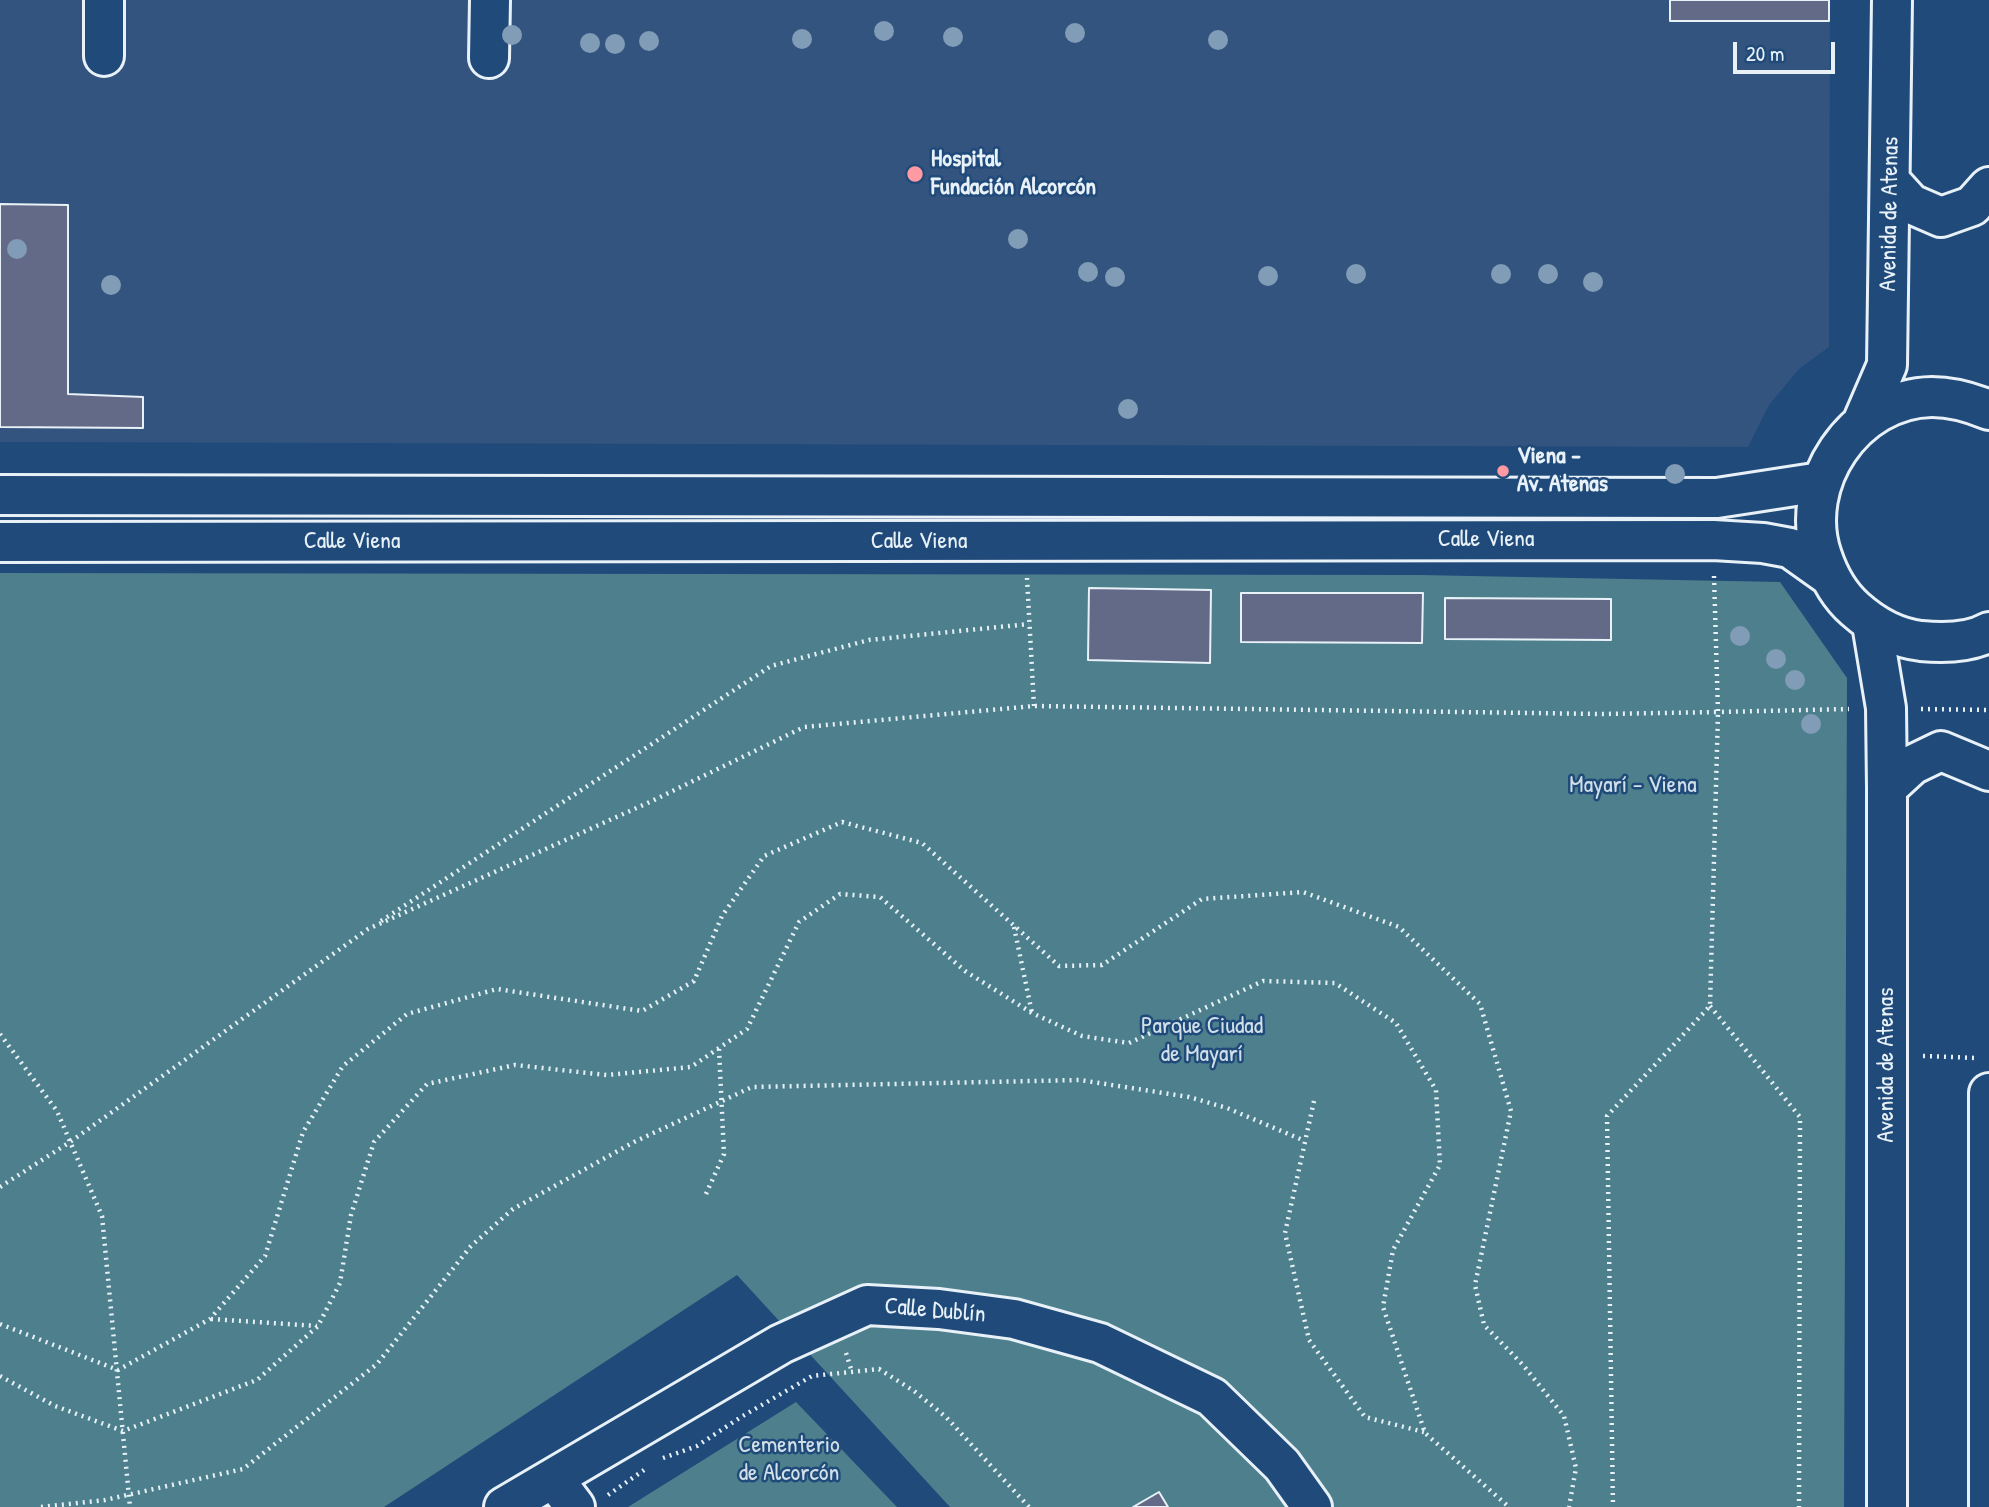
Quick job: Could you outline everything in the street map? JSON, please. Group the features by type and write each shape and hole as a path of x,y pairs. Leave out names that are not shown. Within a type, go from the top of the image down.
{"street":[{"path":"104,0 104,56"},
{"path":"489,58 490,0"},
{"name":"Avenida de Atenas","path":"1862,423 1887,365 1892,0"},
{"path":"1891,182 1911,204 1941,217 1972,206 1989,187"},
{"path":"1989,410 1967,400 1930,397 1894,405 1862,423 1837,449 1821,482 1815,511 1816,540 1828,575 1844,599 1872,624 1907,639 1946,643 1989,632"},
{"name":"Calle Viena","path":"0,495 1717,498 1821,482"},
{"name":"Calle Viena","path":"0,542 1713,540 1763,543 1790,548 1828,575"},
{"name":"Avenida de Atenas","path":"1872,624 1886,708 1887,1507"},
{"path":"1887,788 1912,765 1941,751 1989,771"},
{"path":"1989,1093 1989,1507"},
{"name":"Calle Dublín","path":"504,1507 576,1495 781,1344 867,1305 1014,1318 1100,1343 1212,1397 1282,1465 1312,1507"}],"path":[{"path":"1713,540 1718,712 1710,1006 1800,1117 1799,1507"},
{"path":"1026,542 1034,706"},
{"path":"0,1187 70,1142 368,929 771,666 869,640 1029,624"},
{"path":"368,929 652,800 804,727 1034,706 1602,714 1852,709"},
{"path":"1917,709 1989,710"},
{"path":"118,1370 210,1319 265,1256 303,1132 343,1066 407,1014 497,989 642,1011 694,981 722,916 764,856 842,822 922,844 1059,966 1102,965 1202,899 1303,892 1399,927 1480,1004 1511,1111 1475,1285 1484,1325 1523,1365 1564,1416 1576,1468 1569,1507"},
{"path":"0,1376 55,1406 123,1431 257,1381 318,1326 340,1283 351,1215 374,1142 426,1084 515,1065 607,1075 691,1067 747,1029 799,922 840,894 880,897 965,971 1032,1013 1082,1036 1129,1043 1263,981 1335,983 1396,1023 1436,1090 1440,1166 1393,1250 1382,1307 1425,1433"},
{"path":"1013,926 1032,1013"},
{"path":"1613,1507 1607,1116 1710,1006"},
{"path":"0,1034 57,1111 102,1216 130,1507"},
{"path":"706,1194 723,1154 719,1048"},
{"path":"1887,1054 1989,1059"},
{"path":"41,1507 105,1500 243,1469 377,1364 471,1246 513,1209 593,1163 752,1087 1080,1080 1189,1097 1227,1108 1305,1141"},
{"path":"1314,1101 1285,1233 1309,1340 1365,1417 1425,1433 1509,1507"},
{"path":"210,1319 318,1326"},
{"path":"0,1324 118,1370"},
{"path":"654,1462 697,1446 812,1376 879,1369 914,1391 946,1417 1030,1507"},
{"path":"576,1495 647,1468"}],"shaded area":[{"name":"Hospital Fundación Alcorcón","path":"0,0 1830,0 1829,347 1799,369 1769,405 1748,447 0,442"}],"green space":[{"name":"Parque Ciudad de Mayarí","path":"0,573 1419,575 1780,582 1847,678 1844,1507 950,1507 737,1275 384,1507 0,1507"},
{"name":"Cementerio de Alcorcón","path":"796,1402 897,1507 628,1507"}],"building":[{"path":"1670,0 1829,0 1829,21 1670,21"},
{"path":"0,204 68,205 68,394 143,397 143,428 0,427"},
{"path":"1089,588 1211,590 1210,663 1088,660"},
{"path":"1241,593 1423,593 1422,643 1241,642"},
{"path":"1445,598 1611,599 1611,640 1445,639"},
{"path":"1159,1492 1168,1507 1133,1507"}],"place":[{"name":"Hospital Fundación Alcorcón","path":"915,174"},
{"name":"Viena - Av. Atenas","path":"1503,471"}],"park label":[{"name":"Mayarí - Viena","path":"1633,786"}]}
